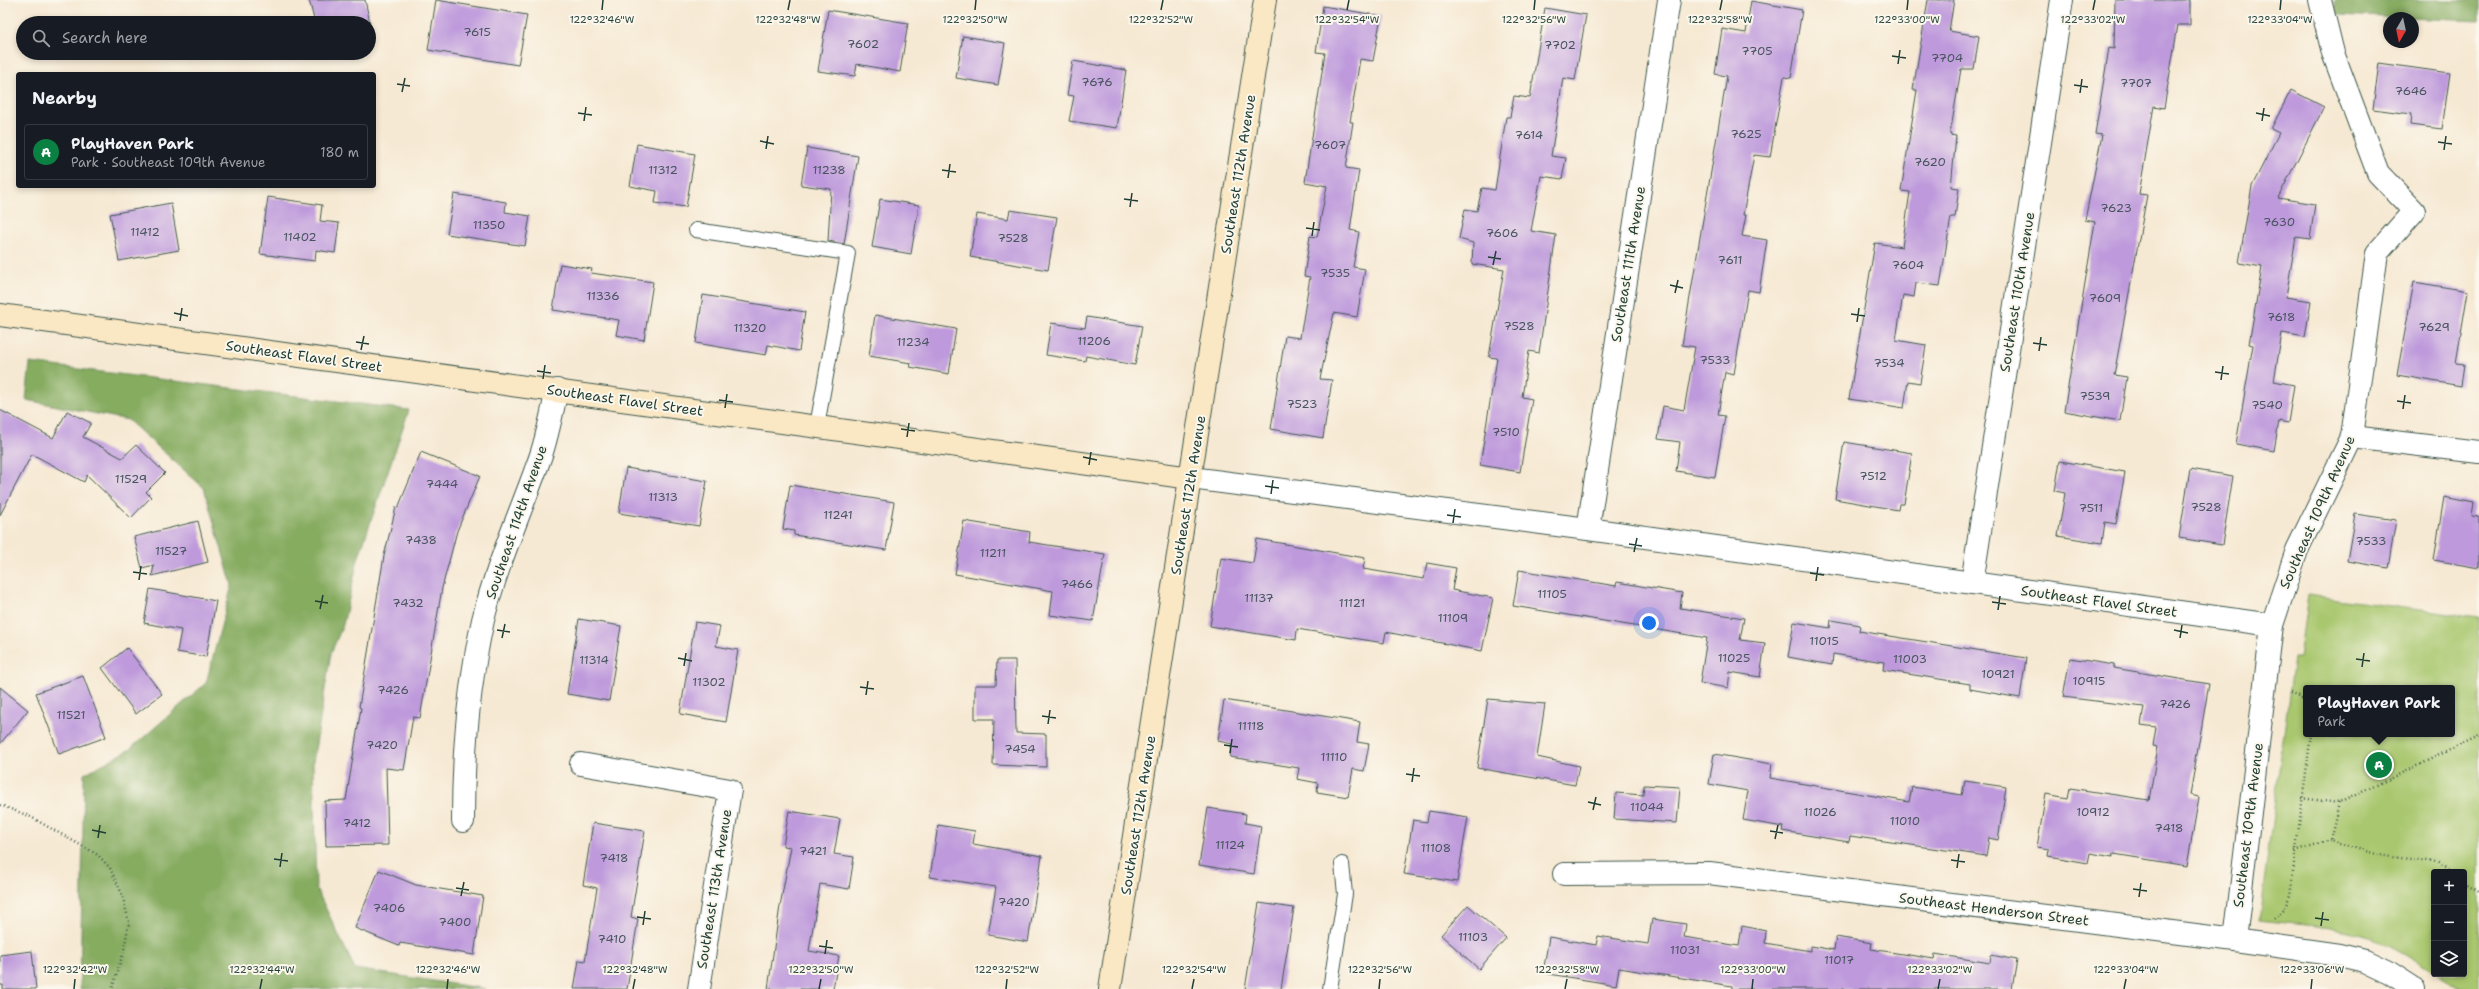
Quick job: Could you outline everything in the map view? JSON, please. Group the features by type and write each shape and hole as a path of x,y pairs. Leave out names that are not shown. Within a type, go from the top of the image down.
{"street":[{"name":"Southeast 112th Avenue","path":"1110,989 1265,0"},
{"name":"Southeast 111th Avenue","path":"1588,529 1668,0"},
{"name":"Southeast 110th Avenue","path":"1972,583 2062,0"},
{"name":"Southeast 109th Avenue","path":"2235,940 2272,625 2297,550 2352,437 2377,253 2414,211 2378,173 2333,53 2320,0"},
{"name":"Southeast Flavel Street","path":"0,315 557,390 1191,478 1588,529 2272,625"},
{"name":"Southeast 114th Avenue","path":"463,821 463,754 469,690 483,619 507,541 541,454 557,390"},
{"path":"2352,437 2479,452"},
{"name":"Southeast 113th Avenue","path":"581,764 730,790 699,989"},
{"name":"Southeast Henderson Street","path":"1564,874 1709,873 2235,940 2339,955 2365,961 2390,973 2415,989"}],"lane":[{"path":"696,230 848,253 817,426"},
{"path":"1330,989 1345,894 1342,864"}],"path":[{"path":"2301,798 2340,803 2479,736"},
{"path":"2235,940 2269,924 2284,910 2290,895 2301,798 2311,737"},
{"path":"2330,840 2340,803"},
{"path":"0,805 29,816 98,855 110,868 122,894 129,922 124,950 112,989"},
{"path":"2295,851 2330,840 2392,857 2420,858 2448,869"},
{"path":"2467,885 2479,892"}],"green space":[{"path":"2335,0 2479,0 2479,21 2419,18 2419,12 2383,12 2383,17 2336,15"},
{"path":"30,363 409,410 358,559 343,625 331,653 313,762 316,888 355,969 486,989 80,989 84,774 129,750 206,683 232,585 204,488 128,420 26,400"},
{"path":"2308,595 2479,618 2479,989 2462,989 2442,977 2467,977 2467,869 2431,869 2431,970 2396,949 2380,941 2359,934 2331,928 2259,920 2294,658 2299,658"}],"building":[{"path":"309,0 365,0 368,16 313,16"},
{"path":"436,0 527,15 518,65 428,50"},
{"path":"1928,0 1954,0 1949,31 1979,36 1974,69 1961,69 1950,135 1956,136 1951,187 1959,188 1955,217 1951,217 1940,286 1916,283 1914,297 1903,295 1896,340 1926,345 1920,383 1908,381 1904,408 1849,399 1875,243 1902,247 1910,192 1901,191 1917,90 1913,90"},
{"path":"2115,0 2190,0 2190,25 2178,25 2164,108 2154,106 2139,194 2147,195 2114,375 2127,377 2120,421 2064,411 2095,222 2085,220 2102,135 2095,134 2109,48 2114,49"},
{"path":"1751,1 1802,10 1791,78 1784,77 1770,157 1754,155 1743,215 1746,215 1742,236 1767,240 1759,292 1748,290 1734,374 1725,372 1718,415 1725,416 1715,477 1676,471 1680,442 1658,439 1663,406 1684,410 1695,347 1682,345 1727,76 1715,74 1722,29 1746,33"},
{"path":"1323,6 1381,16 1373,61 1360,59 1350,122 1353,122 1346,168 1359,170 1350,230 1359,232 1353,267 1365,269 1357,317 1334,313 1320,379 1332,380 1323,438 1271,429 1285,336 1300,338 1310,277 1304,276 1310,236 1317,237 1327,186 1305,182 1325,53 1316,52"},
{"path":"1545,8 1586,15 1575,80 1563,78 1551,156 1566,158 1562,179 1541,176 1531,231 1556,235 1539,353 1529,351 1522,397 1532,399 1520,472 1480,465 1497,358 1489,357 1504,269 1472,264 1473,243 1459,239 1465,209 1477,211 1482,188 1495,190 1506,117 1510,117 1514,96 1530,98"},
{"path":"828,10 908,23 900,72 857,64 855,76 818,71"},
{"path":"963,36 1005,43 998,85 956,78"},
{"path":"1073,61 1126,70 1117,128 1069,121 1074,96 1067,95"},
{"path":"2379,63 2450,73 2442,129 2410,125 2411,114 2373,109"},
{"path":"2291,90 2324,107 2278,198 2315,204 2310,239 2296,237 2286,297 2311,301 2305,337 2282,333 2274,381 2294,385 2288,423 2279,421 2274,451 2236,444 2253,345 2249,344 2262,267 2239,263 2252,186 2279,133 2271,129"},
{"path":"637,144 695,154 686,207 655,203 657,191 630,186"},
{"path":"807,148 858,156 844,244 828,241 831,189 801,185"},
{"path":"454,194 506,202 505,212 530,216 525,246 447,234"},
{"path":"268,197 322,205 320,221 339,223 335,253 316,250 315,261 260,254"},
{"path":"880,199 919,205 911,254 872,247"},
{"path":"171,203 179,250 119,261 110,214"},
{"path":"1010,210 1057,217 1048,270 970,257 977,214 1008,219"},
{"path":"560,264 592,269 591,273 653,282 644,340 616,335 619,320 553,310"},
{"path":"2414,282 2468,291 2456,363 2464,364 2461,386 2397,375"},
{"path":"703,295 805,312 799,351 768,345 766,355 696,343"},
{"path":"875,315 956,329 949,374 910,367 911,363 869,356"},
{"path":"1087,317 1142,326 1135,365 1086,356 1085,361 1046,355 1051,323 1085,328"},
{"path":"0,410 53,438 67,411 91,423 83,437 122,458 136,445 165,473 146,492 151,497 131,518 87,475 84,482 32,454 0,515"},
{"path":"1844,442 1912,453 1904,504 1899,504 1898,510 1835,499"},
{"path":"421,452 480,476 457,531 442,588 420,718 413,717 404,770 386,768 388,845 326,846 325,801 346,800 361,708 359,707 384,556 396,507 398,508"},
{"path":"2060,461 2125,472 2116,524 2105,522 2102,543 2058,536 2065,493 2055,491"},
{"path":"626,468 707,481 699,526 619,513"},
{"path":"2190,469 2233,476 2222,545 2179,538"},
{"path":"790,485 894,502 886,550 794,535 794,531 783,529"},
{"path":"2444,497 2474,503 2472,515 2479,516 2479,568 2434,560"},
{"path":"2355,514 2396,520 2388,568 2347,561"},
{"path":"198,521 208,562 152,576 154,565 142,568 134,537"},
{"path":"964,521 1030,532 1029,542 1105,554 1093,621 1050,615 1053,591 955,574"},
{"path":"1257,539 1365,558 1363,569 1424,579 1427,563 1456,568 1452,590 1493,598 1482,651 1386,632 1384,643 1297,629 1296,640 1210,626 1221,558 1253,563"},
{"path":"1519,570 1616,586 1617,582 1682,593 1680,608 1744,618 1740,640 1765,643 1760,677 1730,672 1728,688 1700,683 1707,638 1513,606"},
{"path":"150,589 216,601 206,657 177,652 181,630 144,623"},
{"path":"579,619 621,626 609,701 567,694"},
{"path":"1831,620 1860,625 1859,631 2026,658 2020,698 1970,689 1970,684 1883,670 1884,662 1833,654 1832,665 1788,657 1794,622 1830,628"},
{"path":"695,622 720,626 716,646 738,650 726,722 680,714"},
{"path":"127,648 162,694 136,714 102,668"},
{"path":"2070,658 2114,665 2114,668 2209,684 2190,795 2199,797 2187,866 2114,854 2113,857 2090,853 2088,863 2048,856 2049,849 2037,847 2046,794 2068,798 2070,788 2149,800 2158,747 2153,746 2156,727 2141,725 2144,707 2063,697"},
{"path":"997,660 1015,660 1016,733 1046,734 1046,767 993,765 994,719 975,719 975,685 996,685"},
{"path":"83,676 106,737 59,754 36,693"},
{"path":"0,687 28,710 0,744"},
{"path":"1488,699 1545,704 1537,757 1579,766 1575,785 1477,768"},
{"path":"1224,700 1360,722 1357,742 1369,744 1364,771 1353,769 1348,797 1317,792 1318,783 1297,779 1299,768 1230,757 1232,744 1218,741"},
{"path":"1714,754 1772,764 1770,778 1909,802 1912,787 1962,795 1965,781 2006,787 1998,840 1989,838 1986,856 1850,836 1849,842 1782,831 1783,827 1743,820 1748,791 1709,784"},
{"path":"1644,785 1680,787 1677,823 1614,819 1616,793 1643,795"},
{"path":"1208,808 1246,814 1245,823 1261,826 1254,874 1199,865"},
{"path":"789,811 840,819 834,854 854,857 849,889 820,884 809,951 839,956 833,989 768,989 780,906 791,847 783,846"},
{"path":"1429,811 1468,817 1457,882 1404,874 1413,820 1427,822"},
{"path":"593,823 645,831 631,917 638,919 627,989 574,989 579,960 585,961 597,888 583,885"},
{"path":"938,825 975,831 973,844 1042,856 1028,942 988,935 996,887 930,877"},
{"path":"379,870 416,885 483,896 474,955 400,943 399,946 355,928"},
{"path":"1259,903 1294,908 1281,989 1245,989"},
{"path":"1468,905 1506,938 1479,969 1441,935"},
{"path":"1652,919 1686,924 1684,937 1739,946 1742,926 1766,931 1765,943 1810,951 1810,946 1834,950 1836,937 1872,943 1871,949 1934,959 1935,954 1990,963 1991,955 2017,960 2012,989 1732,989 1732,986 1619,968 1616,985 1543,973 1549,937 1596,945 1598,936 1648,944"},
{"path":"32,951 36,989 3,989 3,985 0,985 0,955"}],"place":[{"name":"PlayHaven Park","path":"2379,765"}]}
